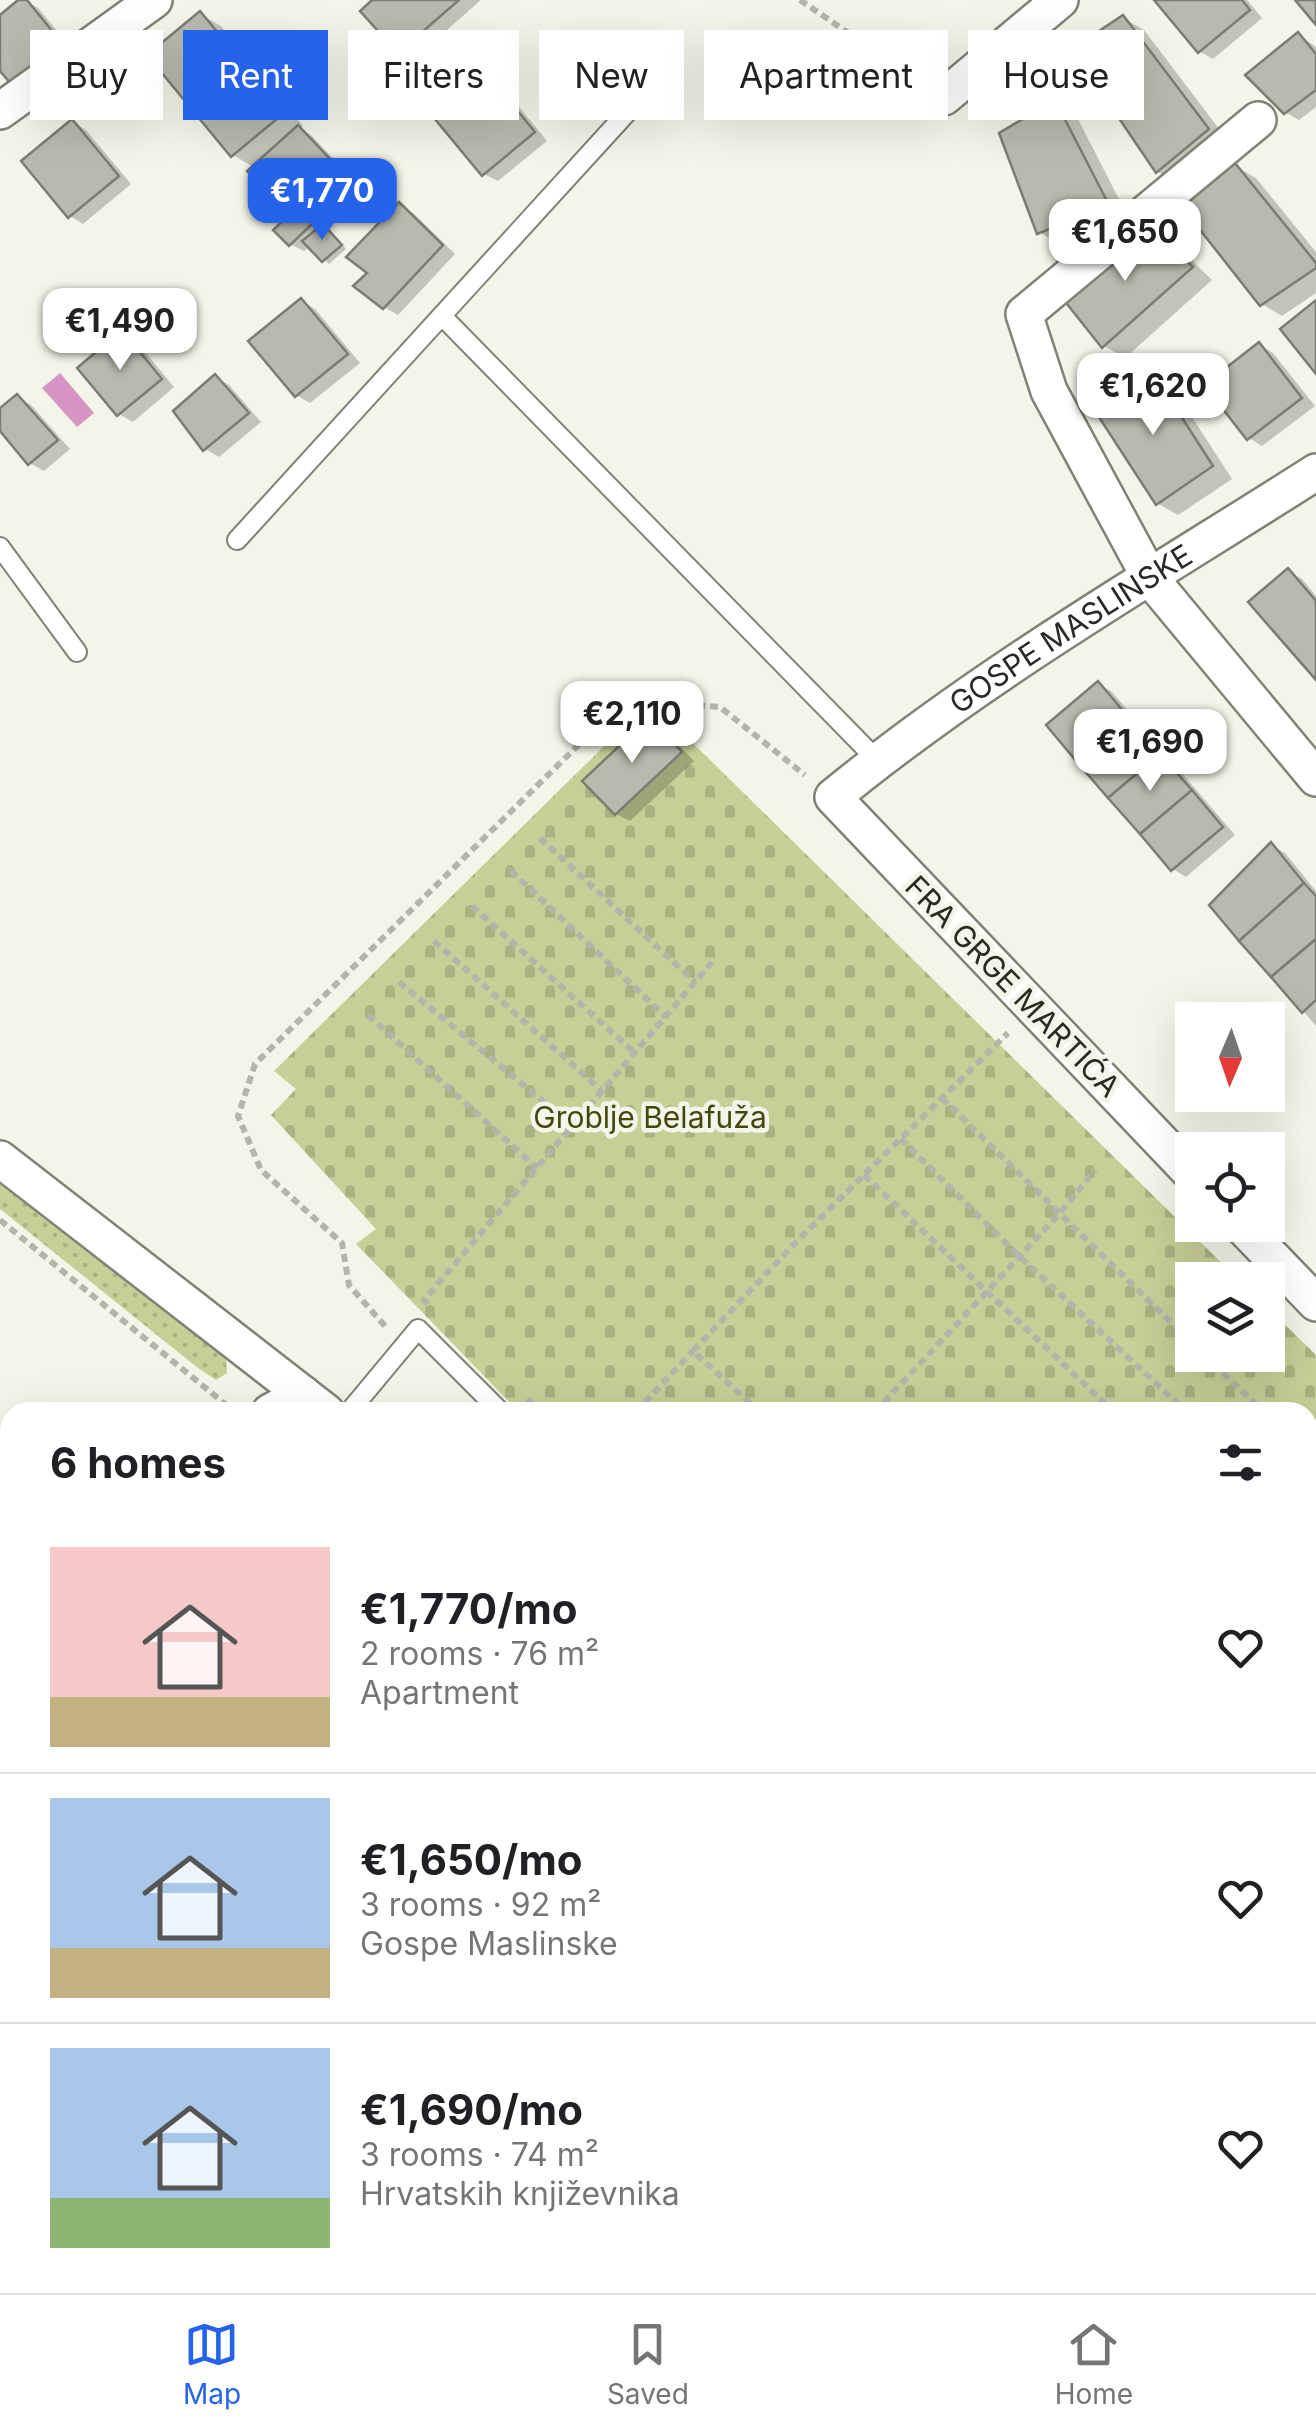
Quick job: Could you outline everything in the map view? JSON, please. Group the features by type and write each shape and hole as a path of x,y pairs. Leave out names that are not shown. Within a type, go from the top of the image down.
{"street":[{"path":"0,111 154,0"},
{"path":"948,93 1060,0"},
{"path":"1258,120 1024,314 1050,391 1150,578 1316,778"},
{"name":"GOSPE MASLINSKE","path":"833,798 878,761 1060,633 1316,472"},
{"name":"FRA GRGE MARTIĆA","path":"833,798 1175,1156"},
{"path":"0,1158 313,1402"},
{"path":"1257,1242 1316,1304"}],"lane":[{"path":"237,540 621,120"},
{"path":"442,316 878,761"},
{"path":"0,547 77,652"},
{"path":"358,1402 418,1330 491,1402"}],"path":[{"path":"800,0 845,30"},
{"path":"391,1333 348,1285 342,1243 261,1170 238,1116 255,1064 621,703 650,701 720,707 833,798"},
{"path":"540,838 696,982"},
{"path":"511,871 666,1017"},
{"path":"472,906 635,1053"},
{"path":"434,941 602,1091"},
{"path":"437,1312 424,1300 712,962"},
{"path":"399,982 573,1126"},
{"path":"645,1402 800,1238 1034,1008"},
{"path":"368,1015 537,1168"},
{"path":"942,1098 1175,1328"},
{"path":"900,1140 1176,1402"},
{"path":"884,1402 1096,1170"},
{"path":"864,1175 1104,1402"},
{"path":"0,1220 223,1402"},
{"path":"693,1351 749,1402"},
{"path":"1222,1372 1253,1402"},
{"path":"514,1388 529,1402"}],"green space":[{"name":"Groblje Belafuža","path":"650,701 1175,1217 1175,1242 1200,1242 1221,1262 1175,1262 1175,1372 1285,1372 1285,1325 1316,1355 1316,1402 509,1402 356,1244 376,1229 271,1115 296,1089 274,1071"},
{"path":"0,1176 219,1347 226,1358 227,1373 216,1380 198,1368 0,1209"}],"shaded area":[{"path":"60,373 94,413 77,427 42,388"}],"building":[{"path":"18,0 27,0 51,30 30,30 30,68 11,84 0,71 0,15"},
{"path":"372,0 459,0 424,30 377,30 360,11"},
{"path":"1154,0 1242,0 1250,10 1198,53"},
{"path":"1295,0 1316,0 1316,25"},
{"path":"200,11 216,30 183,30 183,99 163,74 163,42"},
{"path":"1123,15 1134,30 1100,30"},
{"path":"1298,32 1316,54 1316,90 1284,114 1245,75"},
{"path":"1144,43 1209,129 1156,173 1120,120 1144,120"},
{"path":"519,113 535,132 482,176 436,120 519,120"},
{"path":"73,120 119,176 68,218 21,161"},
{"path":"201,120 276,120 231,157"},
{"path":"1021,120 1065,120 1109,205 1037,234 999,133"},
{"path":"298,125 345,175 319,199 328,209 289,246 273,230 288,216 247,171"},
{"path":"1235,163 1316,263 1316,268 1260,306 1182,207"},
{"path":"399,202 443,245 383,309 353,286 367,273 346,257"},
{"path":"323,224 342,245 322,262 302,241"},
{"path":"1149,224 1193,267 1102,348 1059,294"},
{"path":"301,298 348,354 295,397 248,341"},
{"path":"1316,300 1316,374 1280,329"},
{"path":"122,330 162,379 117,416 77,368"},
{"path":"1259,342 1302,398 1247,440 1204,385"},
{"path":"1152,371 1213,466 1156,505 1093,408"},
{"path":"215,374 249,413 203,451 173,411"},
{"path":"17,394 58,440 28,465 0,431 0,408"},
{"path":"1288,568 1316,601 1316,680 1248,602"},
{"path":"1098,681 1129,718 1077,762 1046,725"},
{"path":"649,718 682,752 615,815 582,781"},
{"path":"1129,718 1160,754 1108,798 1077,762"},
{"path":"1160,754 1192,790 1140,834 1108,798"},
{"path":"1192,790 1223,827 1171,871 1140,834"},
{"path":"1271,842 1304,883 1239,941 1209,905"},
{"path":"1304,883 1316,896 1316,939 1271,977 1239,941"},
{"path":"1316,939 1316,1000 1302,1013 1271,977"}]}
